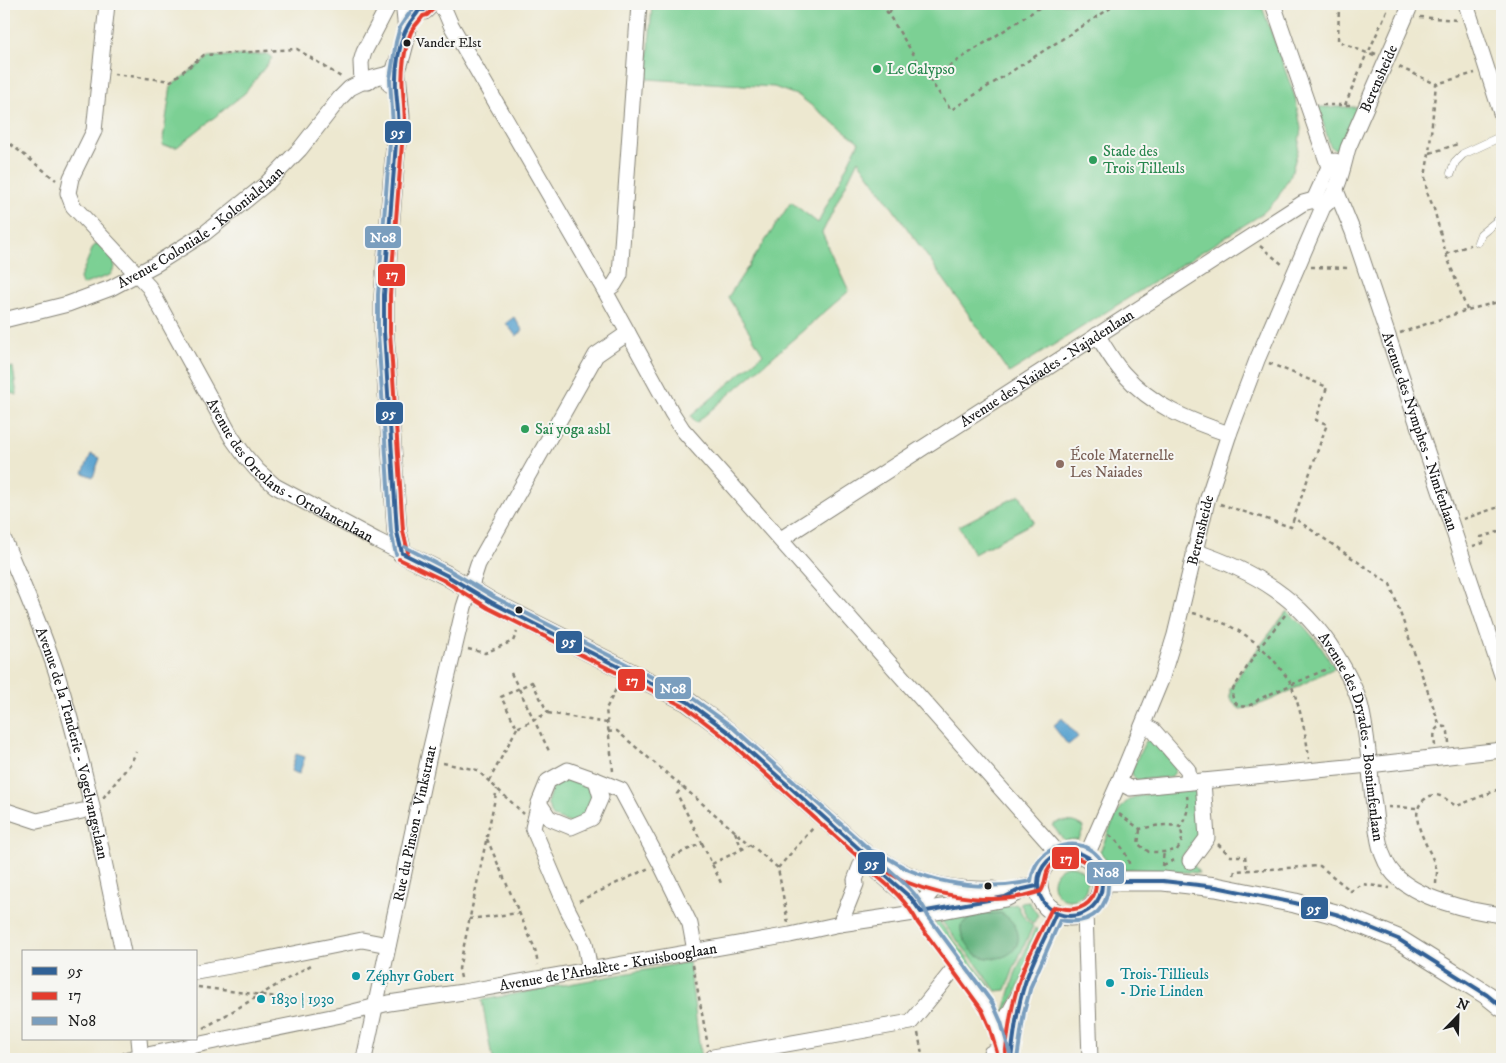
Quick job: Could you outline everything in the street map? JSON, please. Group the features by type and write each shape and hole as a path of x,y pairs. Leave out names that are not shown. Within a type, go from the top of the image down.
{"street":[{"path":"68,189 70,178 94,131 107,4"},
{"path":"365,82 361,62 364,52 389,4"},
{"path":"605,291 614,285 620,275 639,4"},
{"path":"1272,4 1329,167"},
{"path":"1466,4 1502,116"},
{"path":"402,553 398,532 384,332 384,295 396,143 400,134 400,117 394,82 407,27 416,17 421,5 451,25 683,430 1058,853"},
{"name":"Berensheide","path":"1319,203 1329,202 1344,165 1346,153 1413,10"},
{"name":"Avenue Coloniale - Kolonialelaan","path":"4,320 68,304 111,288 138,274 205,233 267,183 300,149 350,88 373,78 394,82"},
{"name":"Berensheide","path":"1086,855 1119,782 1169,658 1194,551 1229,434 1319,203 1329,167 1346,153"},
{"name":"Avenue des Nymphes - Nimfenlaan","path":"1335,188 1353,232 1502,675"},
{"name":"Avenue des Ortolans - Ortolanenlaan","path":"68,189 72,206 149,287 232,438 257,470 275,486 402,553 419,560 491,602 688,702 727,731 867,856 872,864 911,898 921,912"},
{"name":"Avenue des Naïades - Najadenlaan","path":"780,539 1303,203 1319,203"},
{"name":"Rue du Pinson - Vinkstraat","path":"364,1059 428,760 464,607 478,564 596,355 628,333"},
{"path":"1097,335 1122,372 1154,401 1182,417 1229,434"},
{"name":"Avenue de la Tenderie - Vogelvangstlaan","path":"4,540 55,669 74,732 93,806 123,950"},
{"name":"Avenue des Dryades - Bosnimfenlaan","path":"1194,551 1232,564 1268,583 1295,605 1317,627 1341,662 1360,704 1381,852 1394,874 1411,887 1455,906 1502,915"},
{"path":"1143,725 1153,730 1188,770 1193,785 1207,838 1184,858"},
{"path":"1119,782 1130,788 1193,785 1502,750"},
{"path":"590,970 585,944 567,908 533,828 533,823 548,781 568,770 620,790 660,863 690,924 694,956"},
{"path":"540,802 549,818 571,827 592,818 601,797 596,780"},
{"path":"4,810 37,821 82,811"},
{"path":"1072,851 1086,855 1099,868 1103,880 1102,894 1098,901 1085,913 1076,916 1066,916 1056,913 1046,906 1040,895 1028,888 1048,859 1058,853 1072,851"},
{"path":"840,924 856,884 855,880 867,856"},
{"name":"Avenue des Ortolans - Ortolanenlaan","path":"867,856 876,858 892,868 941,888 987,891 1028,888"},
{"path":"1103,880 1163,881 1216,887 1295,903 1338,915 1398,939 1471,984 1502,1006"},
{"path":"942,909 948,898 941,888 922,903 921,912 924,919 988,1007 1008,1053"},
{"name":"Avenue de l'Arbalète - Kruisbooglaan","path":"137,1058 376,1008 389,1003 590,970 694,956 840,924 942,909 1005,897 1028,888"},
{"path":"1008,1053 1025,985 1036,954 1056,913"},
{"path":"1085,913 1090,1059"},
{"path":"198,972 362,940 388,945"},
{"path":"712,1055 911,1022 957,965"},
{"path":"137,1058 139,1040"},
{"path":"989,1059 991,1053 1008,1053"}],"lane":[{"path":"1451,173 1455,162 1463,154 1502,136"},
{"path":"1478,242 1481,234 1502,217"}],"path":[{"path":"882,4 929,79 951,110 1117,4"},
{"path":"889,13 894,4"},
{"path":"929,79 1045,4"},
{"path":"1339,4 1338,40 1381,58 1369,51 1390,4"},
{"path":"1413,10 1464,21"},
{"path":"110,73 171,81 204,55 297,49 345,80"},
{"path":"1345,105 1367,53"},
{"path":"1394,65 1436,84"},
{"path":"1315,105 1352,106"},
{"path":"4,139 68,189"},
{"path":"1255,242 1286,267"},
{"path":"1446,254 1478,242"},
{"path":"1305,266 1352,268"},
{"path":"1396,334 1467,310 1502,301"},
{"path":"1218,503 1291,527 1327,424 1316,420 1328,387 1266,362"},
{"path":"1459,520 1502,506"},
{"path":"1294,518 1390,584 1440,726"},
{"path":"1468,548 1483,542 1481,537 1502,531"},
{"path":"1196,614 1221,621 1241,632 1272,657 1291,684 1305,728 1309,758"},
{"path":"1283,617 1260,647 1232,691 1232,698 1236,704 1243,707 1254,704 1260,699 1291,684 1337,664"},
{"path":"468,649 485,653 512,640 517,632"},
{"path":"511,673 550,753"},
{"path":"517,728 501,697 518,688 532,682 548,713"},
{"path":"614,788 606,710 618,683"},
{"path":"489,781 517,728 548,713 607,723"},
{"path":"1440,726 1445,727 1448,732 1450,749"},
{"path":"1435,751 1434,732 1440,726"},
{"path":"608,732 617,731 778,868 788,924"},
{"path":"101,801 131,762 136,752"},
{"path":"444,763 478,770 533,823"},
{"path":"1180,827 1188,812 1193,785"},
{"path":"1435,889 1437,872 1419,826 1418,808 1428,796 1442,796 1457,806 1502,788"},
{"path":"461,982 459,969 497,789"},
{"path":"1381,807 1418,808"},
{"path":"1118,813 1140,829"},
{"path":"1140,829 1170,824 1180,827"},
{"path":"1140,829 1138,844 1148,852 1164,852 1177,850 1182,844 1183,834 1180,827"},
{"path":"778,868 814,828"},
{"path":"734,831 742,849"},
{"path":"1106,832 1122,847 1127,857 1130,872"},
{"path":"487,838 535,949 538,969"},
{"path":"1207,838 1216,838 1219,846 1230,856 1245,856 1247,870"},
{"path":"702,843 722,885"},
{"path":"712,864 751,845"},
{"path":"1162,865 1184,858 1177,850"},
{"path":"1161,873 1164,852"},
{"path":"1234,870 1320,866 1351,891 1362,884 1390,888 1393,886"},
{"path":"470,919 520,912"},
{"path":"694,956 712,1055"},
{"path":"200,1031 314,964"},
{"path":"198,987 324,1003"},
{"path":"918,1033 923,1059"}],"green space":[{"path":"652,4 1261,4 1295,97 1301,128 1298,150 1291,174 1277,199 1262,214 1009,373 858,160 822,233 849,291 696,423 691,416 763,354 728,297 791,202 818,223 859,142 799,96 774,87 647,79"},
{"path":"267,54 272,58 245,93 177,147 162,146 171,86 209,57"},
{"path":"1318,107 1358,107 1338,149 1333,149 1330,145"},
{"path":"98,243 113,258 115,267 110,275 82,285 80,278 93,247"},
{"path":"13,367 17,395 5,391 4,380 9,379 8,368"},
{"path":"1020,495 1034,522 974,554 959,526"},
{"path":"1287,611 1303,625 1335,668 1275,698 1240,709 1230,699 1230,689 1244,667"},
{"path":"1149,740 1156,741 1176,767 1171,777 1137,780 1133,776 1131,771 1145,742"},
{"path":"572,775 590,781 597,797 591,815 573,824 553,817 547,803 553,784"},
{"path":"1194,790 1197,793 1200,835 1182,856 1182,859 1193,864 1199,873 1134,869 1112,870 1100,851 1117,814 1126,802 1143,795"},
{"path":"1061,821 1074,822 1084,827 1079,839 1064,840 1052,825"},
{"path":"1070,866 1077,867 1082,871 1086,876 1086,890 1082,895 1077,899 1070,900 1063,899 1058,895 1054,890 1053,883 1054,876 1058,871 1063,867"},
{"path":"1029,902 1038,915 1033,924 1020,903"},
{"path":"1017,904 1023,916 1033,926 1006,990 996,991 939,918","holes":["1001,913 995,959 983,957 973,952 966,919 977,915"]},
{"path":"1001,913 1010,919 1018,933 1015,948 1001,957 989,958 977,955 963,938 961,925 974,917"},
{"path":"934,919 937,919 990,986 1001,1009 999,1017 933,922"},
{"path":"1035,928 1041,932 1014,998 1003,1015 1015,974"},
{"path":"689,962 701,1059 492,1059 482,1000"}],"water":[{"path":"514,317 523,331 516,336 506,323"},
{"path":"91,454 100,458 93,477 83,473"},
{"path":"1062,718 1078,737 1068,745 1053,726"},
{"path":"296,754 305,757 299,774 291,771"}],"transit line":[{"name":"N08","path":"396,554 391,532 378,332 378,295 393,125 390,79 400,27 415,6 421,4"},
{"name":"95","path":"402,553 397,532 384,332 384,295 398,129 396,81 398,56 409,24 419,10 424,10 430,4"},
{"name":"17","path":"408,552 403,531 390,332 390,295 405,117 402,83 404,61 412,30 423,16 427,15 434,8"},
{"name":"N08","path":"405,547 494,597 691,697 731,726 871,851 909,870 939,880 969,885 1016,884 1031,881 1038,861 1055,848 1076,845 1092,851 1103,864 1108,880 1106,897 1098,911 1083,920 1060,920 1031,986 1024,1012 1017,1059"},
{"name":"95","path":"402,553 446,575 491,602 688,702 727,731 865,854 872,864 911,898 921,912 1005,897 1019,890 1037,886"},
{"name":"17","path":"399,559 443,580 488,608 685,707 723,736 864,862 875,865 906,882 921,888 955,896 990,899 1008,898 1025,896 1041,891 1048,870 1060,860 1067,858 1078,859 1087,863 1093,871 1096,880 1092,899 1085,905 1074,909 1055,907 1051,910 1022,973 1016,991 1005,1058"},
{"name":"95","path":"1064,852 1076,852 1093,861 1100,872 1102,884 1100,896 1093,907 1076,916 1064,916 1052,911 1043,902 1038,890 1038,878 1043,866 1052,857 1064,852"},
{"name":"N08","path":"880,862 901,880 919,900 928,916 993,1004 1001,1022 1011,1057"},
{"name":"17","path":"872,872 903,901 982,1010 999,1059"},
{"name":"95","path":"1103,881 1163,881 1216,887 1295,903 1339,915 1398,939 1487,995 1502,1007"},
{"name":"95","path":"1011,1059 1022,992 1056,913"}],"place":[{"name":"Vander Elst","path":"407,43"},
{"name":"Le Calypso","path":"877,69"},
{"name":"Stade des Trois Tilleuls","path":"1093,160"},
{"name":"Saï yoga asbl","path":"525,429"},
{"name":"École Maternelle Les Naiades","path":"1060,464"},
{"name":"Zéphyr Gobert","path":"356,976"},
{"name":"Trois-Tillieuls - Drie Linden","path":"1110,983"},
{"name":"1830 | 1930","path":"261,999"}]}
